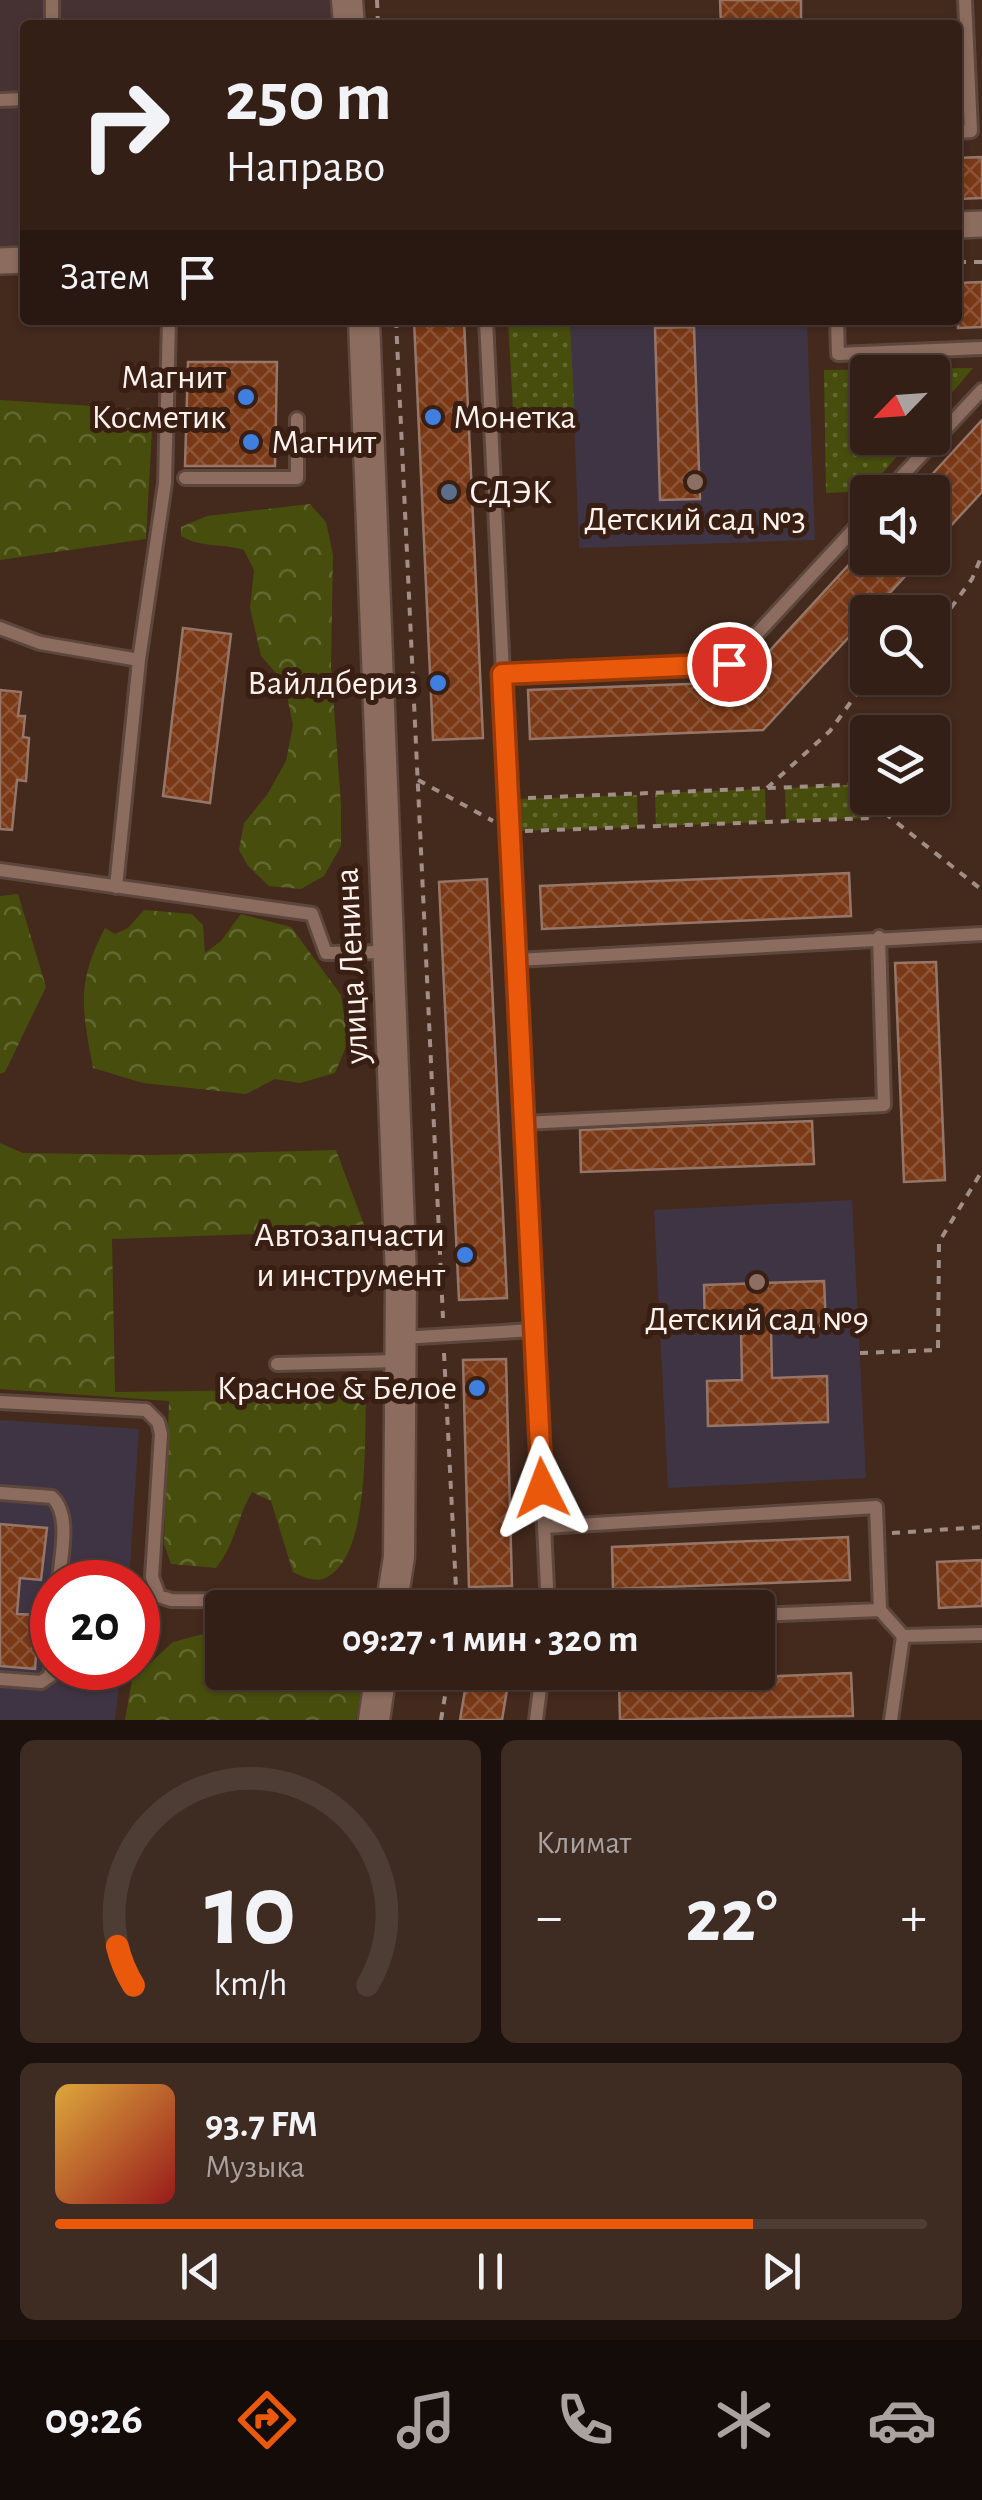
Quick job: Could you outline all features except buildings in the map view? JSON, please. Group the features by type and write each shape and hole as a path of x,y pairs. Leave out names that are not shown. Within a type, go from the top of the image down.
{"main road":[{"name":"улица Ленина","path":"364,325 396,1108 400,1349 399,1557 394,1590"},
{"path":"374,1720 379,1690"}],"lane":[{"path":"962,132 971,131 965,0"},
{"path":"116,887 139,660 164,483 169,325"},
{"path":"486,325 547,1590"},
{"path":"836,325 838,354 982,348"},
{"path":"903,475 982,390"},
{"path":"185,478 297,478 297,418"},
{"path":"502,674 729,664 850,533"},
{"path":"0,628 40,642 139,660"},
{"path":"0,870 312,914 326,953 388,952"},
{"path":"517,960 982,934"},
{"path":"524,1123 884,1105 880,937"},
{"path":"277,1364 400,1349 444,1335 533,1330"},
{"path":"0,1402 146,1410 153,1414 161,1434 152,1577 159,1596 205,1600"},
{"path":"0,1493 52,1497 61,1507 60,1560"},
{"path":"544,1527 876,1507 880,1610 903,1636 891,1720"},
{"path":"775,1614 880,1610"},
{"path":"903,1636 982,1634"},
{"path":"0,1679 30,1681"},
{"path":"536,1720 540,1690"}],"path":[{"path":"396,325 456,1590"},
{"path":"950,610 972,580 982,556"},
{"path":"765,789 830,731 856,695"},
{"path":"418,780 510,831 870,815"},
{"path":"508,799 850,785"},
{"path":"889,815 982,890"},
{"path":"860,1353 938,1350 939,1242 982,1171"},
{"path":"877,1534 982,1527"},
{"path":"442,1720 446,1690"}],"shaded area":[{"path":"0,0 347,0 349,20 20,20 20,260 0,261"},
{"name":"Детский сад №3","path":"570,325 807,325 815,540 579,548"},
{"name":"Детский сад №9","path":"852,1200 866,1478 668,1488 654,1210"},
{"path":"0,1420 139,1429 130,1560 30,1560 30,1690 118,1690 115,1720 0,1720"}],"green space":[{"path":"508,325 570,325 575,425 514,428"},
{"path":"950,368 973,368 950,395"},
{"path":"824,370 850,370 850,455 898,455 881,475 850,475 850,492 826,493"},
{"path":"0,400 153,410 146,539 0,560"},
{"path":"310,504 326,522 333,555 331,665 341,846 324,876 301,889 269,886 248,866 239,850 244,823 267,795 286,761 293,725 284,682 261,656 250,608 254,570 244,550 189,540 181,536 181,527 207,516"},
{"path":"850,785 850,815 871,818 786,821 785,788"},
{"path":"765,789 766,822 656,826 655,793"},
{"path":"637,795 638,827 518,831 516,799"},
{"path":"18,894 46,987 5,1072 0,1074 0,896"},
{"path":"144,910 192,914 203,925 205,953 221,941 241,914 291,927 341,995 348,1042 335,1073 300,1083 275,1079 246,1094 143,1083 93,1068 84,1012 89,965 105,928 115,934 128,928"},
{"path":"0,1143 23,1153 152,1155 336,1150 366,1230 112,1239 115,1392 343,1389 366,1396 362,1497 350,1549 339,1568 319,1580 293,1572 271,1501 252,1492 228,1550 216,1568 171,1564 164,1544 169,1401 0,1389"},
{"path":"205,1634 205,1690 361,1690 356,1720 125,1720 130,1690 160,1690 160,1654 173,1642"}],"place":[{"name":"Магнит Косметик","path":"246,397"},
{"name":"Монетка","path":"433,417"},
{"name":"Магнит","path":"251,442"},
{"name":"Детский сад №3","path":"695,482"},
{"name":"СДЭК","path":"449,492"},
{"name":"Вайлдбериз","path":"438,683"},
{"name":"Автозапчасти и инструмент","path":"465,1255"},
{"name":"Детский сад №9","path":"757,1282"},
{"name":"Красное & Белое","path":"477,1388"}],"route":[{"path":"542,1488 502,674 729,664"}]}
